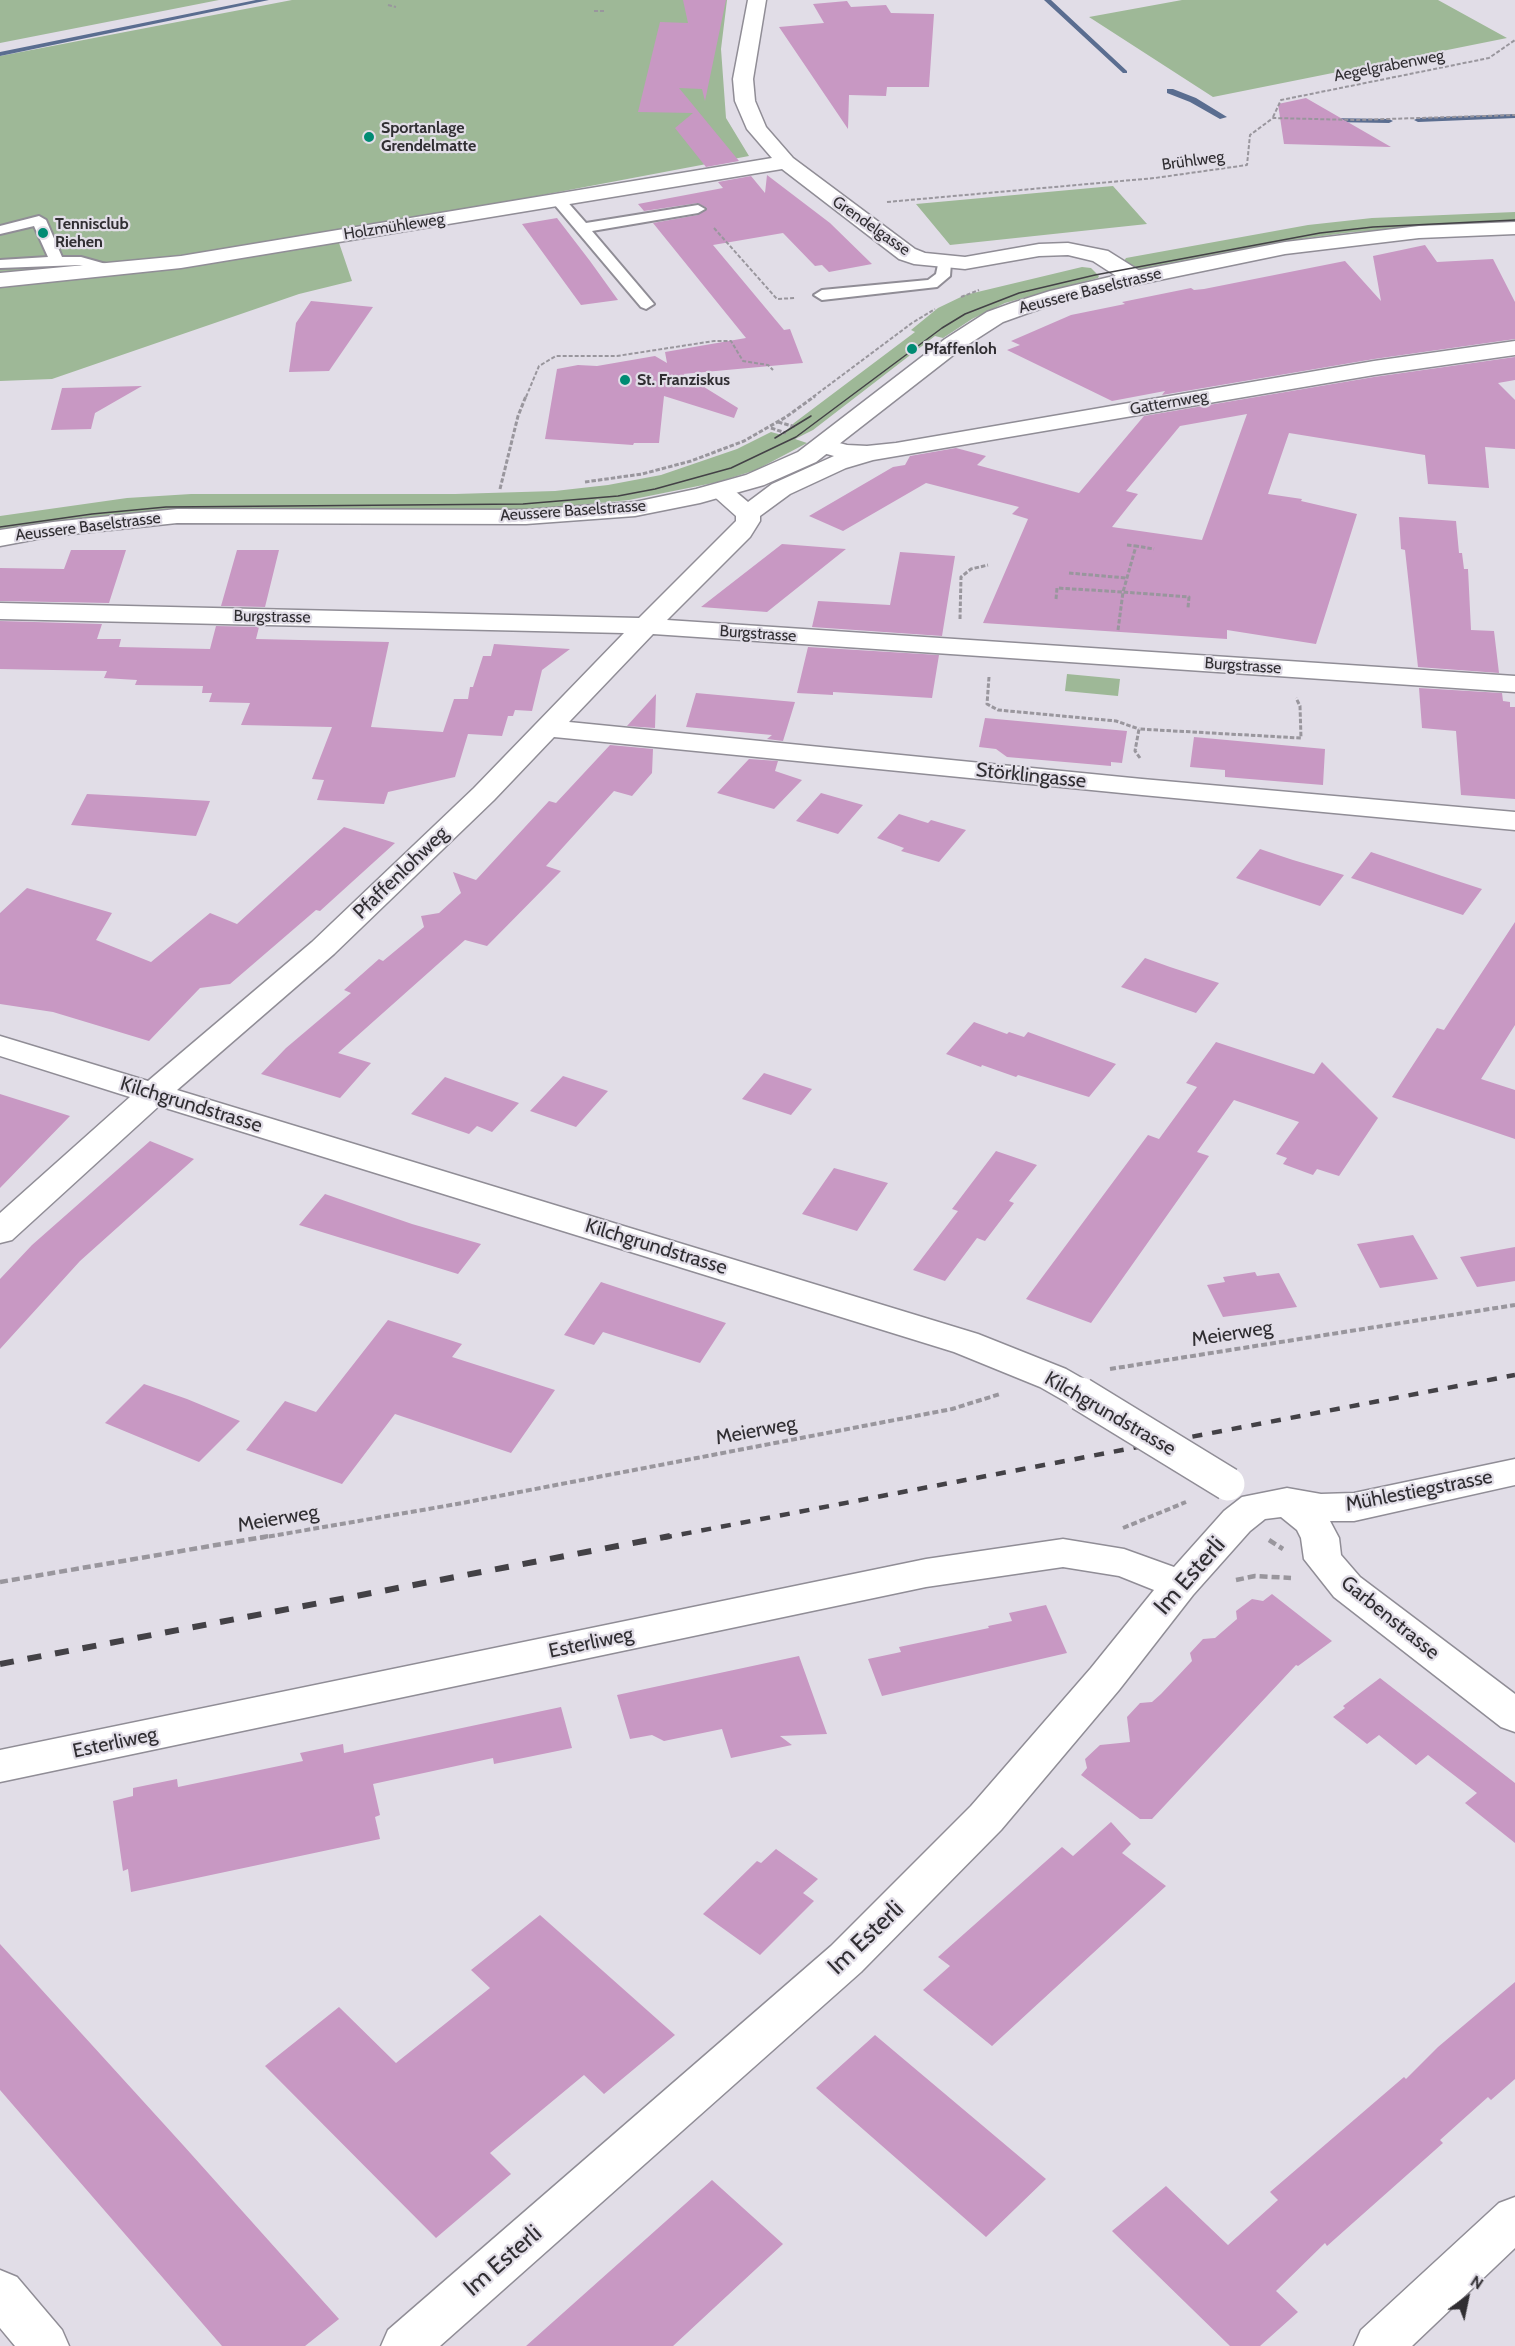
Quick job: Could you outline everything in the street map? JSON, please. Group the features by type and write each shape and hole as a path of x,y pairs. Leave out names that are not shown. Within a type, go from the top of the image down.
{"street":[{"name":"Grendelgasse","path":"757,0 743,79 746,101 758,129 786,162 841,206 907,254 944,263 965,263 1039,250 1068,249 1100,256 1135,278"},
{"name":"Holzmühleweg","path":"0,280 181,262 786,162"},
{"name":"Aeussere Baselstrasse","path":"0,538 53,529 177,516 526,517 591,513 636,508 720,491 785,468 824,446 953,344 995,317 1058,296 1135,278 1331,241 1419,232 1515,228"},
{"name":"Gatternweg","path":"824,446 847,452 867,453 1374,368 1515,348"},
{"path":"720,491 747,514 781,489 837,463 867,453"},
{"name":"Pfaffenlohweg","path":"0,1232 152,1094 323,948 484,794 646,626 741,532 748,521 747,514"},
{"name":"Burgstrasse","path":"0,611 646,626 1515,684"},
{"name":"Störklingasse","path":"548,728 1142,787 1515,821"},
{"name":"Kilchgrundstrasse","path":"0,1046 152,1094 364,1156 966,1343 1067,1386 1228,1484 1256,1496 1288,1502"},
{"name":"Mühlestiegstrasse","path":"1288,1502 1322,1508 1354,1507 1515,1472"},
{"name":"Im Esterli","path":"405,2346 846,1959 986,1818 1180,1585 1237,1521 1254,1507 1288,1502"},
{"name":"Garbenstrasse","path":"1288,1502 1310,1520 1320,1538 1323,1559 1347,1587 1515,1716"},
{"name":"Esterliweg","path":"0,1766 926,1573 1063,1552 1124,1563 1180,1585"},
{"path":"1378,2346 1515,2218"},
{"path":"0,2292 45,2346"}],"lane":[{"path":"560,201 646,304"},
{"path":"584,228 698,209"},
{"path":"0,230 39,220 57,261"},
{"path":"0,264 81,261 108,269"},
{"path":"822,295 932,285 943,276 944,263"}],"path":[{"path":"388,5 396,7"},
{"path":"594,11 605,11"},
{"name":"Aegelgrabenweg","path":"1273,118 1281,100 1489,58 1515,39"},
{"path":"1273,118 1356,120 1515,115"},
{"name":"Brühlweg","path":"841,206 1155,178 1247,165 1250,135 1273,118"},
{"path":"698,209 777,299 794,298"},
{"path":"956,299 986,287"},
{"path":"577,483 642,474 691,461 744,441 786,417 912,323 938,308"},
{"path":"511,488 500,489 519,416 538,366 556,356 617,356 714,341 731,341 743,362 768,365 773,370"},
{"path":"1127,545 1154,549"},
{"path":"1114,657 1123,592 1136,546"},
{"path":"958,647 960,577 970,569 988,565"},
{"path":"1069,573 1126,578"},
{"path":"1056,599 1057,588 1123,592 1189,597 1188,608"},
{"path":"991,649 987,704 998,710 1116,721 1139,729 1301,738 1300,706 1290,690"},
{"path":"1139,729 1135,751 1144,765 1142,787"},
{"name":"Meierweg","path":"0,1582 457,1504 1067,1386 1515,1305"},
{"path":"1063,1552 1228,1484"},
{"path":"1237,1521 1287,1551"},
{"path":"1180,1585 1218,1583 1255,1576 1302,1578 1347,1587"}],"green space":[{"path":"0,0 219,0 0,43"},
{"name":"Sportanlage Grendelmatte","path":"292,0 727,0 721,49 726,118 749,156 336,234 352,281 299,294 52,379 0,381 0,279 105,267 0,272 0,56"},
{"path":"1182,0 1438,0 1507,38 1213,97 1089,17"},
{"path":"1113,186 1147,224 950,245 916,204"},
{"path":"1515,212 1515,223 1354,232 1307,238 1142,270 1124,261 1126,258 1308,225 1372,218"},
{"path":"1082,267 1091,268 1099,276 1098,278 1005,303 972,319 943,338 935,336 813,430 795,439 807,443 756,470 718,482 629,500 529,510 193,510 0,530 0,516 127,498 191,494 455,494 555,491 608,485 661,475 737,449 771,432 782,435 794,423 915,332 911,330 938,308 965,295"},
{"path":"1067,674 1120,679 1118,696 1065,691"}],"building":[{"path":"683,0 726,0 705,101 702,89 679,88 739,161 706,167 675,128 693,113 638,112 660,22 688,23"},
{"path":"847,1 851,7 886,5 891,13 934,14 929,87 887,87 886,96 849,95 848,129 779,27 824,23 813,4"},
{"path":"1306,98 1391,147 1284,144 1278,104"},
{"path":"767,175 830,223 872,264 829,272 822,265 815,266 783,233 713,245 784,330 790,329 803,363 683,374 738,408 734,418 664,396 659,443 634,443 633,445 545,439 557,369 578,365 597,366 655,356 667,363 665,352 746,338 653,223 698,215 707,208 698,203 644,211 638,204 723,188 718,182 751,176 765,193"},
{"path":"557,218 618,300 581,305 522,224"},
{"path":"1425,245 1437,262 1493,259 1515,302 1515,339 1374,359 1162,395 1165,391 1112,401 1007,350 1020,345 1011,341 1071,315 1191,288 1204,289 1345,261 1381,301 1373,256"},
{"path":"311,301 373,307 329,371 289,372 296,323"},
{"path":"1515,357 1515,380 1498,383 1515,400 1515,449 1485,447 1489,488 1428,484 1425,455 1289,433 1268,494 1302,499 1301,501 1357,514 1316,644 1227,630 1227,639 983,623 1028,519 1012,514 1019,507 926,483 843,531 809,516 893,467 905,465 910,456 956,448 986,456 977,465 1079,493 1144,416 1374,377","holes":["1247,414 1202,540 1112,527 1138,494 1126,491 1180,426"]},
{"path":"142,386 95,413 91,429 51,430 62,388"},
{"path":"1399,517 1456,521 1459,553 1462,553 1464,569 1468,569 1471,630 1494,631 1499,673 1418,667 1405,550 1401,549"},
{"path":"782,544 846,549 767,612 701,607"},
{"path":"71,550 126,550 109,603 0,601 0,568 64,569"},
{"path":"237,550 279,550 265,607 221,606"},
{"path":"900,552 955,556 942,636 812,627 818,601 890,605"},
{"path":"0,621 102,624 97,639 121,639 119,647 210,649 216,626 259,627 256,639 389,642 371,727 443,732 454,699 468,699 470,687 473,687 483,656 491,656 494,644 570,649 542,670 532,711 515,710 513,716 508,716 502,736 468,734 455,777 388,792 384,804 317,800 324,780 312,779 332,727 241,725 250,703 209,702 212,693 202,693 203,686 135,685 137,680 104,678 107,671 0,669"},
{"path":"808,647 939,655 932,698 833,692 833,695 797,693"},
{"path":"1419,688 1502,693 1503,701 1510,702 1510,707 1515,707 1515,799 1461,795 1456,731 1422,728"},
{"path":"696,693 795,702 783,741 767,739 772,735 686,727"},
{"path":"656,694 655,728 627,726"},
{"path":"985,718 1127,731 1122,763 1111,762 1111,766 1007,757 996,749 979,747"},
{"path":"1194,737 1325,749 1323,785 1225,777 1225,770 1190,767"},
{"path":"610,745 653,749 652,773 632,796 614,791 546,866 561,871 487,946 465,940 338,1053 371,1063 340,1098 261,1074 286,1048 351,993 344,990 379,959 383,961 424,927 421,916 439,913 461,893 453,872 476,880 549,801 556,803"},
{"path":"749,759 778,761 775,771 802,780 774,809 717,793"},
{"path":"821,793 863,805 838,834 796,821"},
{"path":"87,794 210,801 196,836 71,825"},
{"path":"899,814 928,823 931,820 966,830 939,862 901,851 904,848 877,838"},
{"path":"344,827 395,843 320,911 316,910 230,984 200,988 149,1041 53,1012 0,1004 0,913 27,888 112,913 96,940 151,962 210,913 237,924"},
{"path":"1260,849 1344,875 1320,906 1236,878"},
{"path":"1371,852 1482,889 1463,915 1351,878"},
{"path":"1515,922 1515,1025 1481,1079 1515,1090 1515,1139 1392,1097 1437,1028 1444,1030"},
{"path":"1145,958 1219,983 1196,1013 1121,987"},
{"path":"974,1022 1007,1034 1009,1032 1024,1037 1028,1032 1116,1064 1089,1097 982,1065 981,1067 946,1054"},
{"path":"1216,1042 1314,1074 1322,1062 1378,1118 1339,1176 1317,1169 1313,1175 1283,1164 1287,1158 1276,1154 1299,1122 1234,1100 1197,1152 1209,1156 1091,1323 1026,1299 1148,1135 1159,1139 1197,1087 1186,1083"},
{"path":"764,1073 812,1089 791,1115 742,1099"},
{"path":"563,1076 608,1091 576,1127 530,1111"},
{"path":"445,1077 519,1103 492,1132 477,1126 469,1134 411,1114"},
{"path":"0,1094 70,1116 0,1188"},
{"path":"150,1141 194,1159 80,1261 0,1349 0,1279 32,1245"},
{"path":"996,1151 1037,1165 1009,1201 1014,1203 985,1241 977,1238 945,1281 913,1270 958,1211 952,1209"},
{"path":"834,1168 888,1183 857,1231 802,1214"},
{"path":"325,1194 412,1224 481,1244 458,1274 299,1225"},
{"path":"1413,1235 1438,1279 1380,1288 1357,1244"},
{"path":"1515,1247 1515,1281 1477,1287 1460,1257"},
{"path":"1255,1272 1257,1276 1279,1273 1297,1307 1223,1317 1207,1285 1225,1282 1223,1277"},
{"path":"601,1282 726,1323 700,1363 603,1332 594,1345 564,1335"},
{"path":"388,1320 462,1344 452,1357 555,1390 511,1453 395,1414 342,1484 246,1450 285,1401 316,1412"},
{"path":"144,1384 240,1421 199,1462 105,1423"},
{"path":"1272,1594 1332,1641 1298,1666 1296,1665 1152,1819 1140,1819 1081,1775 1087,1768 1085,1759 1100,1745 1130,1742 1127,1717 1140,1703 1152,1702 1161,1694 1192,1661 1190,1653 1203,1639 1215,1638 1237,1619 1236,1611 1252,1599 1263,1601"},
{"path":"1046,1605 1067,1653 882,1696 868,1659 901,1652 899,1647 989,1628 988,1626 1012,1621 1009,1613"},
{"path":"799,1656 827,1734 780,1736 792,1745 731,1758 722,1729 664,1741 652,1735 630,1739 617,1695"},
{"path":"1380,1678 1515,1783 1515,1843 1465,1803 1477,1793 1428,1755 1416,1765 1379,1735 1367,1744 1333,1717 1345,1708 1343,1706"},
{"path":"561,1707 572,1748 494,1764 493,1758 373,1784 380,1815 375,1817 380,1839 131,1892 128,1869 123,1871 113,1801 133,1796 133,1788 177,1779 178,1787 303,1761 300,1753 343,1744 344,1753"},
{"path":"1111,1822 1131,1844 1122,1853 1166,1886 992,2046 923,1990 950,1966 938,1957 1062,1847 1073,1856"},
{"path":"776,1849 818,1879 803,1893 814,1901 760,1955 703,1914 757,1861 761,1863"},
{"path":"540,1915 675,2035 604,2094 584,2075 490,2153 511,2174 436,2238 265,2066 339,2007 396,2063 490,1988 471,1970"},
{"path":"0,1944 339,2319 305,2346 222,2346 0,2090"},
{"path":"1515,1982 1515,2079 1491,2100 1488,2097 1440,2140 1443,2143 1327,2246 1325,2243 1276,2291 1298,2312 1260,2346 1230,2346 1112,2231 1166,2186 1228,2245 1278,2200 1270,2192 1404,2077 1406,2079 1438,2047"},
{"path":"875,2035 1046,2179 986,2237 816,2088"},
{"path":"712,2180 783,2244 673,2346 526,2346"}],"waterway":[{"path":"0,54 266,0"},
{"path":"1047,0 1125,72"},
{"path":"1170,91 1193,100 1223,117"},
{"path":"1418,120 1515,116"},
{"path":"1330,120 1389,121"}],"tram line":[{"path":"0,527 92,514 166,507 523,504 618,496 655,489 731,468 796,437 942,328 965,314 1019,293 1095,275 1320,233 1373,227 1515,220"},
{"path":"775,438 811,416"}],"railway":[{"path":"662,1538 1515,1375"},
{"path":"0,1664 670,1536"}],"place":[{"name":"Sportanlage Grendelmatte","path":"369,137"},
{"name":"Tennisclub Riehen","path":"43,233"},
{"name":"Pfaffenloh","path":"912,349"},
{"name":"St. Franziskus","path":"625,380"}]}
